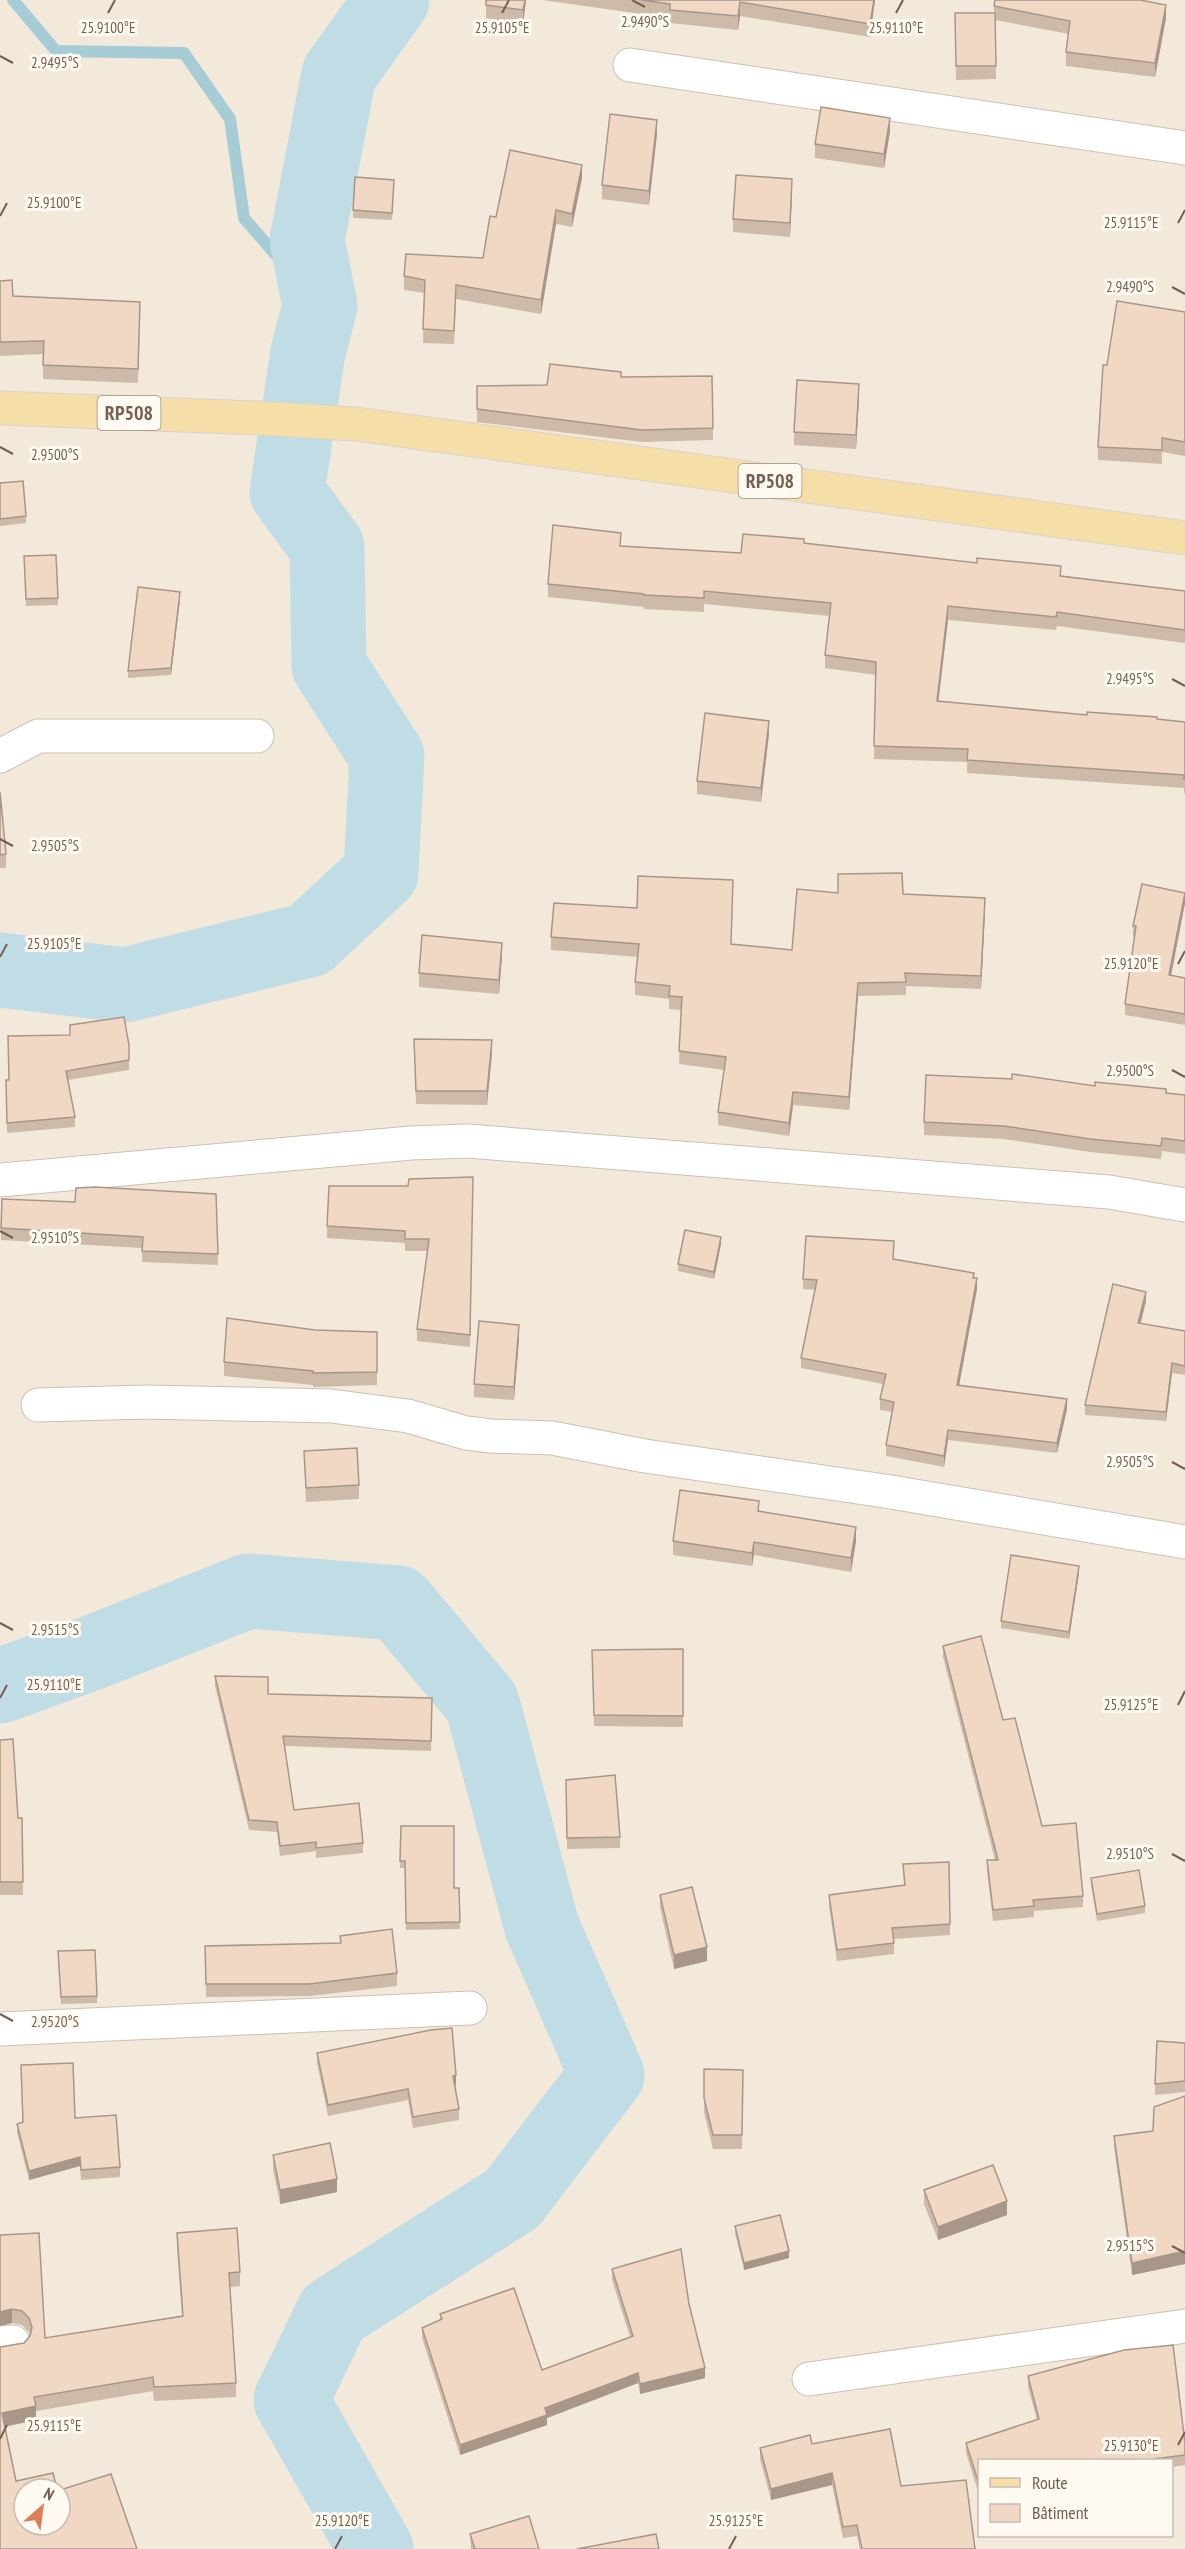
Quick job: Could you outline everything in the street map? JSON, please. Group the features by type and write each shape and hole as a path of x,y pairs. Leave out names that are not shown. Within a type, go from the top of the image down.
{"main road":[{"name":"RP508","path":"0,408 356,424 1185,538"}],"street":[{"path":"630,64 1185,148"},
{"path":"0,756 38,736 257,736"},
{"path":"1,1180 411,1143 468,1142 1097,1191 1185,1205"},
{"path":"38,1406 146,1402 332,1406 408,1416 466,1433 552,1438 645,1456 885,1491 1185,1542"},
{"path":"0,2029 470,2008"},
{"path":"809,2379 1185,2326"}],"shaded area":[{"path":"0,0 1185,0 1185,2549 0,2549"}],"building":[{"path":"486,0 525,0 523,10 486,5"},
{"path":"641,0 874,0 870,24 740,2 738,16 670,10 670,4"},
{"path":"995,0 1140,0 1166,5 1155,63 1066,52 1070,21 994,6"},
{"path":"955,13 995,13 996,66 956,66"},
{"path":"821,107 890,118 884,154 815,144"},
{"path":"610,114 657,120 649,191 602,185"},
{"path":"510,150 582,165 572,214 556,210 541,300 456,285 454,331 423,329 425,280 404,276 406,254 483,258 490,216 496,217"},
{"path":"736,175 792,179 790,223 733,219"},
{"path":"355,177 394,180 392,213 353,210"},
{"path":"12,280 13,296 140,302 138,369 43,365 44,341 0,342 0,281"},
{"path":"1117,301 1185,312 1185,442 1162,438 1162,450 1098,447 1103,365 1107,365"},
{"path":"550,364 621,372 621,377 712,376 713,428 642,430 477,409 477,386 547,385"},
{"path":"797,380 859,384 856,435 794,432"},
{"path":"23,481 26,516 0,519 0,483"},
{"path":"553,525 621,533 620,546 741,553 743,534 804,539 804,543 977,563 977,558 1061,566 1060,576 1185,591 1185,630 1057,612 1056,617 948,606 937,701 1087,715 1087,712 1157,717 1157,719 1185,722 1185,779 1184,775 967,760 968,749 874,746 876,662 825,655 831,603 704,591 704,598 644,595 548,584"},
{"path":"56,555 58,598 26,599 24,556"},
{"path":"138,587 180,592 171,668 128,671"},
{"path":"705,713 769,721 761,788 697,781"},
{"path":"0,792 6,854 0,855"},
{"path":"902,873 903,894 985,898 981,976 905,973 906,982 858,983 849,1097 793,1092 789,1123 718,1112 726,1057 679,1051 682,997 669,996 670,986 635,982 639,944 551,937 554,903 637,908 638,876 733,880 731,944 792,950 797,889 838,893 838,874"},
{"path":"1142,884 1185,893 1169,975 1185,978 1185,1014 1125,1004 1136,926 1133,926"},
{"path":"422,935 502,943 499,980 419,973"},
{"path":"124,1017 129,1060 66,1071 75,1117 7,1123 8,1036 70,1035 70,1025"},
{"path":"414,1039 492,1040 487,1091 416,1091"},
{"path":"1012,1074 1095,1086 1095,1082 1166,1089 1166,1093 1185,1095 1185,1141 1162,1138 1161,1146 1090,1139 1004,1126 924,1122 926,1075 1012,1079"},
{"path":"473,1177 470,1335 417,1329 429,1239 405,1239 405,1231 327,1226 329,1186 408,1186 409,1179"},
{"path":"95,1187 216,1194 218,1254 142,1251 143,1237 1,1228 2,1199 75,1202 76,1188"},
{"path":"685,1230 721,1237 714,1272 678,1264"},
{"path":"806,1236 894,1241 893,1259 974,1273 973,1278 977,1278 957,1385 1067,1399 1057,1443 948,1430 944,1456 886,1445 894,1402 880,1399 886,1374 801,1358 817,1280 803,1279"},
{"path":"1113,1284 1146,1292 1138,1323 1185,1331 1185,1366 1172,1363 1166,1412 1085,1405"},
{"path":"227,1318 315,1330 377,1332 377,1372 313,1373 313,1371 224,1362"},
{"path":"479,1321 519,1325 514,1387 474,1384"},
{"path":"357,1448 359,1485 306,1488 304,1451"},
{"path":"680,1490 759,1501 758,1511 856,1527 851,1558 754,1542 752,1553 673,1541"},
{"path":"1011,1555 1079,1566 1069,1632 1001,1621"},
{"path":"981,1636 1003,1720 1015,1718 1042,1826 1076,1823 1083,1896 1033,1900 1034,1906 993,1910 987,1860 998,1860 943,1646"},
{"path":"683,1649 683,1716 594,1715 592,1650"},
{"path":"215,1676 268,1677 268,1694 432,1698 431,1741 283,1736 294,1810 359,1803 363,1843 316,1848 316,1842 280,1846 277,1822 249,1820"},
{"path":"13,1739 18,1818 22,1818 23,1882 0,1882 0,1740"},
{"path":"615,1775 620,1837 567,1838 566,1780"},
{"path":"401,1826 454,1826 454,1888 459,1888 460,1922 406,1923 405,1861 400,1861"},
{"path":"949,1862 950,1924 892,1928 894,1943 837,1950 829,1895 905,1885 903,1864"},
{"path":"1139,1870 1145,1906 1097,1914 1091,1878"},
{"path":"692,1887 707,1947 674,1955 660,1895"},
{"path":"392,1929 397,1973 309,1984 206,1984 205,1946 341,1943 340,1936"},
{"path":"95,1950 97,1996 61,1997 58,1951"},
{"path":"452,2028 456,2075 453,2076 459,2109 413,2117 408,2089 328,2105 317,2053 431,2030"},
{"path":"1157,2041 1185,2043 1185,2081 1155,2084"},
{"path":"73,2063 75,2118 116,2115 120,2167 81,2170 80,2157 29,2171 17,2124 23,2122 21,2065"},
{"path":"704,2069 743,2070 742,2135 713,2135 704,2098"},
{"path":"1185,2096 1185,2251 1132,2263 1114,2136 1153,2131 1154,2107"},
{"path":"330,2143 337,2179 280,2190 273,2155"},
{"path":"993,2165 1007,2201 938,2227 924,2190"},
{"path":"780,2215 789,2251 744,2263 735,2226"},
{"path":"237,2228 240,2272 229,2273 236,2383 154,2387 153,2377 34,2397 36,2406 2,2413 15,2477 12,2477 12,2537 72,2537 72,2486 111,2474 137,2549 0,2549 0,2347 24,2343 30,2336 32,2327 29,2318 22,2311 12,2309 0,2312 0,2235 39,2233 45,2338 183,2316 177,2233"},
{"path":"681,2249 689,2304 705,2368 640,2384 638,2373 545,2408 547,2415 460,2445 422,2328 442,2319 440,2314 514,2288 542,2370 633,2336 612,2269"},
{"path":"1173,2345 1185,2455 1154,2459 978,2459 978,2481 966,2443 1039,2419 1028,2376 1124,2350"},
{"path":"890,2429 901,2486 966,2480 975,2549 862,2549 857,2525 843,2527 832,2473 771,2489 760,2448 810,2435 812,2444"},
{"path":"53,2473 54,2477 34,2477"},
{"path":"529,2516 539,2549 475,2549 470,2534"},
{"path":"656,2534 659,2549 577,2549"}],"waterway":[{"path":"13,0 56,51 184,53 230,119 244,218 320,306"},
{"path":"0,970 125,985 309,940 381,873 387,756 329,666 327,547 287,492 308,352 320,306 307,240 339,74 392,0"},
{"path":"0,1686 94,1652 248,1591 398,1603 482,1703 542,1927 607,2075 512,2199 333,2313 291,2400 376,2549"}]}
